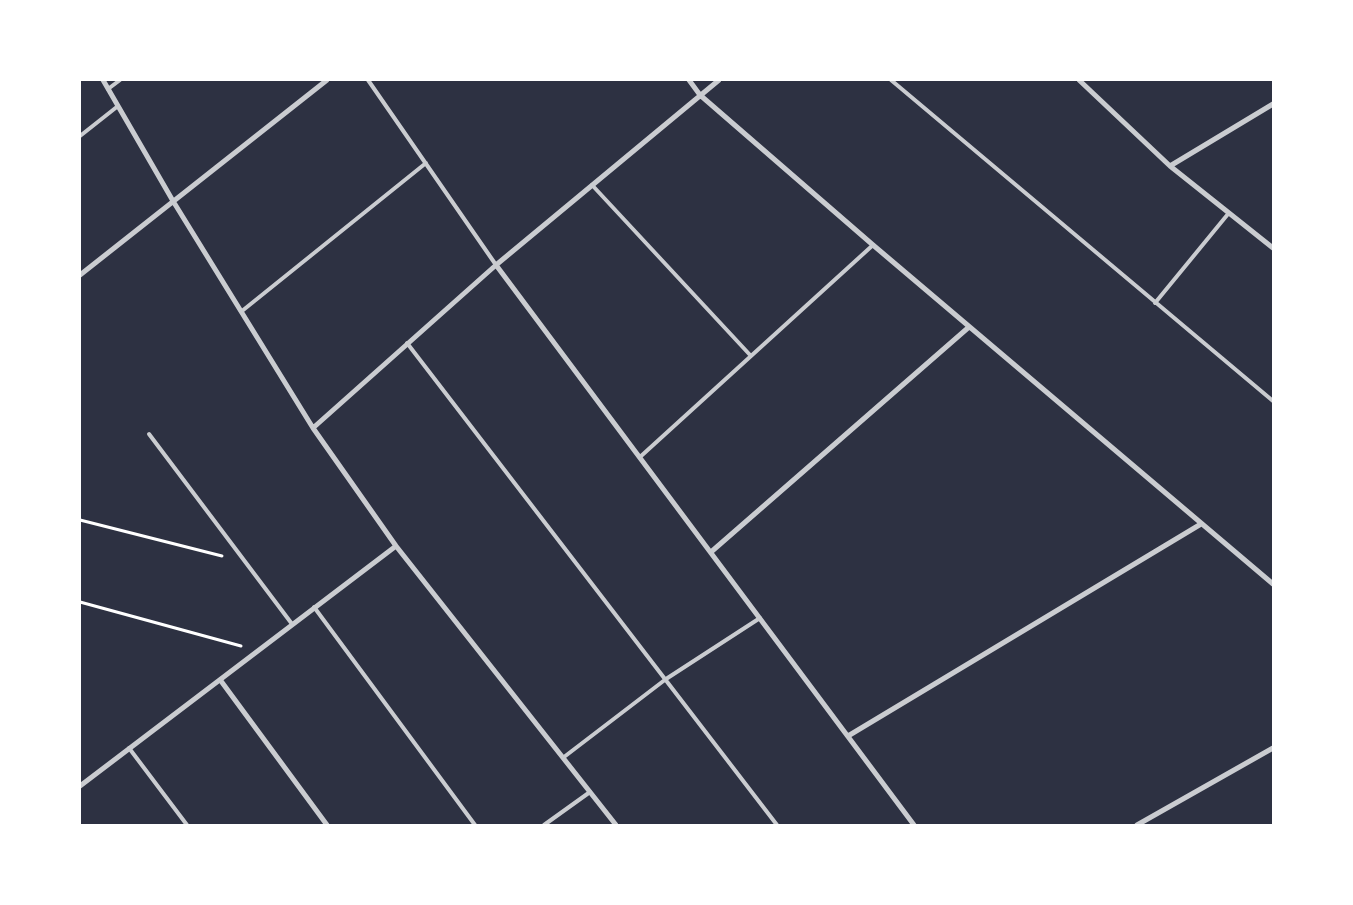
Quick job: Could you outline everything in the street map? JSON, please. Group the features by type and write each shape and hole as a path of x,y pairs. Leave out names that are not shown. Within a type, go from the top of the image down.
{"street":[{"path":"103,80 280,377 313,428 396,546 616,825"},
{"path":"80,275 327,80"},
{"path":"689,80 700,95 969,328 1273,584"},
{"path":"313,428 496,265 719,80"},
{"path":"1079,80 1170,166 1273,248"},
{"path":"1170,166 1273,104"},
{"path":"496,265 914,825"},
{"path":"711,552 969,328"},
{"path":"848,736 1200,524"},
{"path":"80,786 221,681 292,624 396,546"},
{"path":"221,681 327,825"},
{"path":"1137,825 1273,748"}],"lane":[{"path":"108,89 120,80"},
{"path":"368,80 496,265"},
{"path":"891,80 1273,401"},
{"path":"80,136 118,106"},
{"path":"242,311 426,163"},
{"path":"592,185 751,356"},
{"path":"1155,303 1228,214"},
{"path":"640,456 874,246"},
{"path":"407,343 777,825"},
{"path":"149,434 292,624"},
{"path":"314,608 475,825"},
{"path":"564,757 666,679 760,618"},
{"path":"129,748 187,825"},
{"path":"544,825 590,792"}],"path":[{"path":"80,520 227,558 241,556"},
{"path":"80,602 238,645 252,655"}]}
